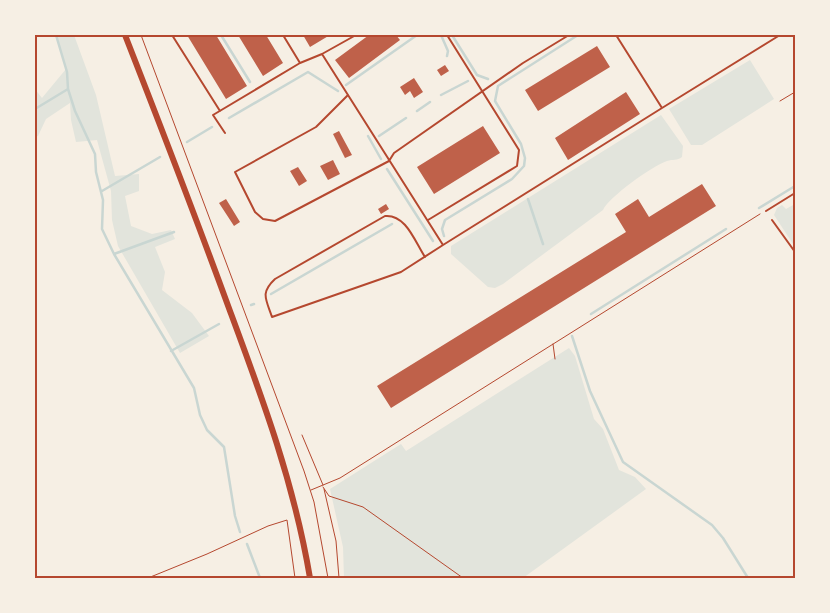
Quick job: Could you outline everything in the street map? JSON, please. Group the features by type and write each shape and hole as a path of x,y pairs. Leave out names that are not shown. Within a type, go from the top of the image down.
{"main road":[{"path":"125,35 198,226 286,469 301,526 310,578"}],"lane":[{"path":"172,35 220,111"},
{"path":"283,35 300,63"},
{"path":"225,133 213,115 300,63 322,54 356,35"},
{"path":"428,220 517,166 519,150 447,35"},
{"path":"348,95 316,127 235,172 255,212 263,219 275,221 389,161 394,153 523,63 569,35"},
{"path":"616,35 662,108"},
{"path":"424,257 400,218 393,215 385,216 275,279 266,287 264,292 272,317 401,272 780,35"},
{"path":"322,54 443,245"},
{"path":"766,211 795,193"},
{"path":"772,220 795,252"}],"path":[{"path":"141,35 278,400 310,491 328,578"},
{"path":"780,101 795,92"},
{"path":"310,491 340,478 766,211"},
{"path":"553,344 555,359"},
{"path":"302,435 323,487 336,541 339,578"},
{"path":"323,487 329,496 363,507 463,578"},
{"path":"148,578 268,526 287,520 295,578"}],"shaded area":[{"path":"57,35 74,35 96,95 115,176 139,174 139,191 125,196 131,226 152,234 171,230 175,239 155,247 165,272 162,290 192,313 209,336 180,353 118,246 112,220 111,191 97,140 76,142 71,120 70,103 46,119 38,136 35,137 35,89 42,98 66,69"},
{"path":"750,60 774,99 702,145 691,145 669,109"},
{"path":"661,115 683,146 682,157 660,164 642,175 613,198 603,210 503,284 495,288 488,287 451,254 451,246"},
{"path":"795,204 795,247 774,215 777,208 782,205 786,209"},
{"path":"569,348 575,356 594,419 603,429 619,470 635,477 646,489 523,578 344,578 343,547 330,489 401,444 406,451"}],"building":[{"path":"187,35 216,35 247,86 226,99"},
{"path":"238,35 266,35 283,63 263,76"},
{"path":"303,35 330,35 310,47"},
{"path":"369,35 396,35 400,40 349,78 335,60"},
{"path":"597,46 610,67 538,111 525,90"},
{"path":"445,65 449,71 441,76 437,70"},
{"path":"414,78 423,92 414,98 410,91 405,95 400,87"},
{"path":"626,92 640,114 568,160 555,138"},
{"path":"483,126 500,153 434,194 417,167"},
{"path":"339,131 352,155 345,158 333,134"},
{"path":"333,160 340,174 328,180 320,166"},
{"path":"298,167 307,181 299,186 290,171"},
{"path":"702,184 716,206 391,408 377,386 626,232 615,214 638,199 649,217"},
{"path":"226,199 240,222 234,226 219,203"},
{"path":"386,204 389,209 381,214 378,209"}],"waterway":[{"path":"56,35 67,72 68,89 75,111 95,154 96,172 103,200 102,229 114,254 194,388 200,415 207,430 224,447 235,516 240,532"},
{"path":"221,35 250,82"},
{"path":"346,85 417,35"},
{"path":"441,35 448,51 447,56"},
{"path":"452,35 477,75 488,79"},
{"path":"444,236 442,229 445,220 512,179 524,166 525,158 521,144 495,101 498,86 578,35"},
{"path":"229,118 308,72 338,91"},
{"path":"441,95 468,81"},
{"path":"35,109 68,89"},
{"path":"417,111 430,102"},
{"path":"379,136 406,118"},
{"path":"187,142 212,127"},
{"path":"368,136 381,159"},
{"path":"102,191 160,157"},
{"path":"387,169 433,241"},
{"path":"759,208 795,186"},
{"path":"528,199 543,244"},
{"path":"271,294 392,224"},
{"path":"591,314 726,229"},
{"path":"114,254 174,232"},
{"path":"171,351 219,324"},
{"path":"572,336 590,391 623,462 712,525 723,538 748,578"},
{"path":"247,544 260,578"}]}
